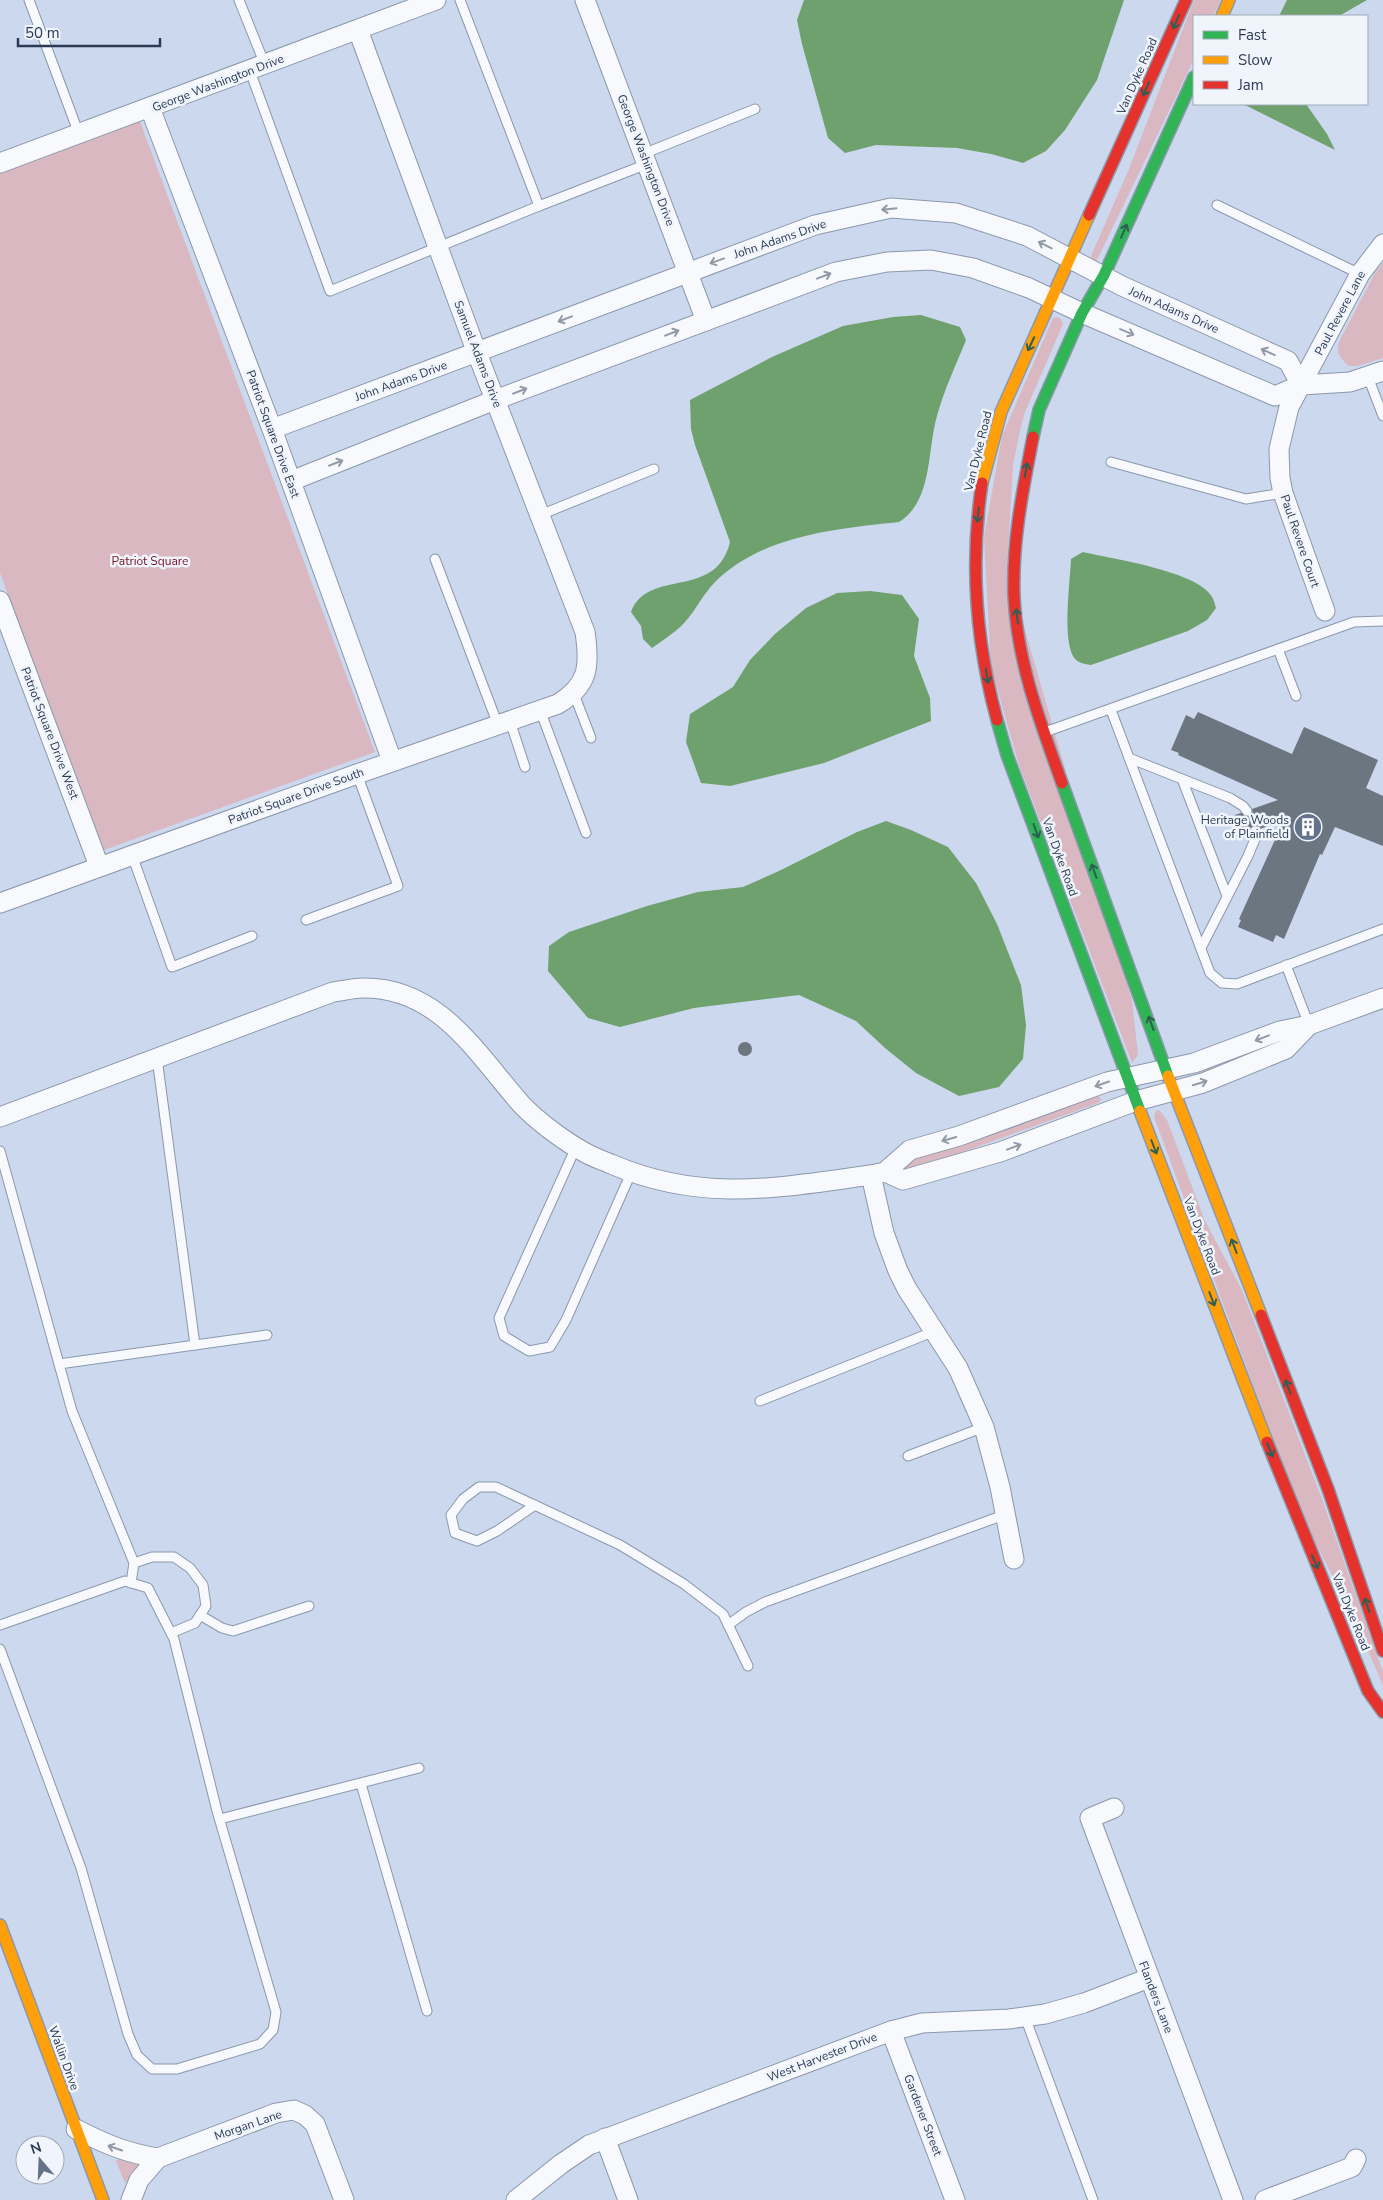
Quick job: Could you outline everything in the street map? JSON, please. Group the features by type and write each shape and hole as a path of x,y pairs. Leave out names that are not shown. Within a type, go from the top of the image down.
{"street":[{"name":"George Washington Drive","path":"0,163 436,0"},
{"name":"George Washington Drive","path":"586,0 706,321"},
{"name":"Van Dyke Road","path":"1186,0 1001,412 982,484 975,569 979,629 990,698 1007,755 1127,1077 1296,1517 1329,1592 1368,1691 1383,1712"},
{"path":"1222,15 1230,0"},
{"name":"Samuel Adams Drive","path":"358,30 477,353 585,632 589,657 583,678 574,694"},
{"name":"Van Dyke Road","path":"1193,80 1104,276 1082,313 1038,410 1024,478 1016,536 1014,596 1020,647 1033,704 1043,733 1166,1070 1328,1489 1383,1651"},
{"name":"Patriot Square Drive East","path":"150,108 272,429 392,761"},
{"name":"John Adams Drive","path":"272,429 815,225 891,208 956,213 1027,236 1122,286 1288,361 1301,385"},
{"name":"Paul Revere Lane","path":"1301,385 1360,274 1383,244"},
{"path":"291,481 495,400 836,272 887,262 931,260 973,268 1029,288 1082,313 1275,396 1301,385 1350,382 1376,374"},
{"name":"Paul Revere Court","path":"1301,385 1289,407 1279,449 1280,478 1283,493 1325,611"},
{"name":"Patriot Square Drive West","path":"0,601 99,866"},
{"name":"Patriot Square Drive South","path":"0,903 392,761 558,704 574,694"},
{"path":"0,1117 333,992 363,988 389,991 419,1001 443,1015 523,1106 585,1153 631,1173 666,1183 710,1190 776,1188 878,1173 903,1180 1000,1152 1136,1101 1203,1083 1286,1049 1309,1025"},
{"path":"878,1173 910,1150 959,1136 1107,1082 1194,1063 1280,1031 1309,1025 1383,998"},
{"path":"878,1173 877,1210 895,1263 907,1289 958,1368 984,1427 1000,1487 1014,1559"},
{"name":"Flanders Lane","path":"1114,1808 1090,1818 1233,2200"},
{"name":"Wallin Drive","path":"0,1925 103,2200"},
{"name":"West Harvester Drive","path":"516,2200 561,2164 605,2138 891,2031 922,2024 1025,2017 1065,2010 1149,1978"},
{"name":"Gardener Street","path":"891,2031 955,2200"},
{"name":"Morgan Lane","path":"131,2200 138,2180 158,2158 276,2113 294,2110 315,2124 344,2200"},
{"name":"Morgan Lane","path":"76,2129 109,2146 131,2154 158,2158"},
{"path":"605,2138 628,2200"},
{"path":"1265,2200 1352,2167 1356,2159"}],"lane":[{"path":"29,0 79,134"},
{"path":"239,0 257,68 330,291 539,206 755,109"},
{"path":"460,0 539,206"},
{"path":"1217,205 1360,274"},
{"path":"1376,374 1383,416"},
{"path":"1112,462 1246,499 1283,493"},
{"path":"540,515 654,469"},
{"path":"435,559 504,723 525,767"},
{"path":"1043,733 1354,622 1383,621"},
{"path":"1278,649 1296,696"},
{"path":"574,694 591,738"},
{"path":"540,710 586,833"},
{"path":"1111,710 1210,973 1222,983 1237,984 1383,929"},
{"path":"1129,758 1230,798 1243,806 1247,811"},
{"path":"306,920 398,886 357,774"},
{"path":"1182,779 1227,896"},
{"path":"1201,948 1251,847 1255,831"},
{"path":"132,854 172,967 252,936"},
{"path":"1286,965 1309,1025"},
{"path":"157,1058 195,1345"},
{"path":"576,1147 499,1318 504,1336 528,1351 550,1347 566,1320 631,1173"},
{"path":"0,1151 72,1411 134,1563 131,1583"},
{"path":"760,1401 935,1331"},
{"path":"59,1364 267,1335"},
{"path":"908,1456 984,1427"},
{"path":"534,1505 518,1518 477,1541 455,1533 451,1515 463,1499 479,1487 496,1487 620,1544 684,1584 723,1614 748,1666"},
{"path":"728,1625 746,1612 765,1602 1004,1515"},
{"path":"134,1563 152,1557 174,1557 190,1568 202,1585 206,1606 195,1623 171,1633"},
{"path":"0,1625 125,1581 148,1588 171,1633 220,1819 276,2012 273,2030 260,2044 177,2069 152,2069 137,2055 128,2034 81,1868 0,1649"},
{"path":"200,1615 222,1628 233,1631 309,1606"},
{"path":"220,1819 419,1768"},
{"path":"361,1784 427,2011"},
{"path":"1025,2017 1093,2200"}],"green space":[{"path":"1194,0 1221,0 1214,15 1193,15 1193,61 1096,262 1093,261 1091,256 1129,169"},
{"name":"Patriot Square","path":"139,119 375,752 104,850 0,573 0,171"},
{"path":"1383,263 1383,358 1358,366 1349,366 1340,356 1338,350 1339,342 1375,273"},
{"path":"1053,318 1060,318 1063,324 1025,412 1013,465 1007,568 1132,1000 1138,1055 1132,1063 1019,765 991,667 984,537 1002,436"},
{"path":"1281,1039 1280,1044 1200,1074 1196,1072"},
{"path":"1096,1095 1101,1100 1098,1103 921,1167 901,1171 898,1167 908,1161 964,1143"},
{"path":"1159,1110 1167,1120 1205,1221 1242,1290 1322,1499 1383,1672 1383,1685 1349,1608 1301,1515 1154,1117 1156,1111"},
{"path":"118,2159 138,2165 125,2183 116,2161"}],"shaded area":[{"path":"804,0 1124,0 1097,80 1065,130 1046,151 1023,163 991,154 957,148 876,145 845,153 828,138 802,44 797,20"},
{"path":"1287,0 1367,0 1341,15 1280,15"},
{"path":"1245,105 1307,105 1327,134 1335,150"},
{"path":"921,315 960,327 966,340 937,416 923,488 918,501 910,513 899,522 801,537 777,544 755,554 734,566 715,582 685,622 674,633 652,648 643,639 641,626 631,612 640,598 652,590 697,578 711,572 722,560 730,542 695,445 691,429 690,400 772,357 843,326 893,317"},
{"path":"1083,552 1153,567 1190,580 1204,588 1212,597 1216,608 1207,620 1188,631 1091,665 1080,662 1073,657 1069,645 1068,607 1071,559"},
{"path":"870,591 902,595 919,619 914,656 930,698 931,721 824,763 730,786 701,783 686,742 690,714 733,687 750,660 775,634 806,608 837,593"},
{"path":"886,821 948,847 976,883 997,924 1021,985 1026,1025 1023,1059 999,1087 959,1096 916,1073 856,1021 799,995 694,1008 620,1027 588,1018 548,971 549,946 569,932 647,906 698,892 743,887 857,832"}],"building":[{"name":"Heritage Woods of Plainfield","path":"1198,712 1292,754 1304,727 1378,760 1366,788 1383,796 1383,846 1335,827 1322,855 1320,854 1284,939 1276,935 1273,942 1238,927 1241,920 1239,919 1284,820 1243,835 1235,815 1278,800 1178,755 1179,753 1171,750 1186,715 1194,719"},
{"path":"742,1042 748,1042 752,1049 748,1056 742,1056 738,1052 738,1046"}],"traffic: fast":[{"path":"1033,437 1039,410 1082,313 1104,275 1193,79"},
{"path":"997,720 1007,755 1140,1111"},
{"path":"1062,783 1168,1076"}],"traffic: slow":[{"path":"1222,15 1229,0"},
{"path":"982,483 1001,412 1089,215"},
{"path":"1168,1076 1261,1315"},
{"path":"1140,1111 1267,1442"},
{"path":"0,1925 103,2200"}],"traffic: jam":[{"path":"1089,215 1186,0"},
{"path":"1033,437 1016,536 1014,576 1016,620 1031,691 1062,783"},
{"path":"982,483 976,543 977,602 984,662 997,720"},
{"path":"1261,1315 1328,1489 1383,1651"},
{"path":"1267,1442 1368,1691 1383,1712"}],"place":[{"name":"Heritage Woods of Plainfield","path":"1308,827"}]}
